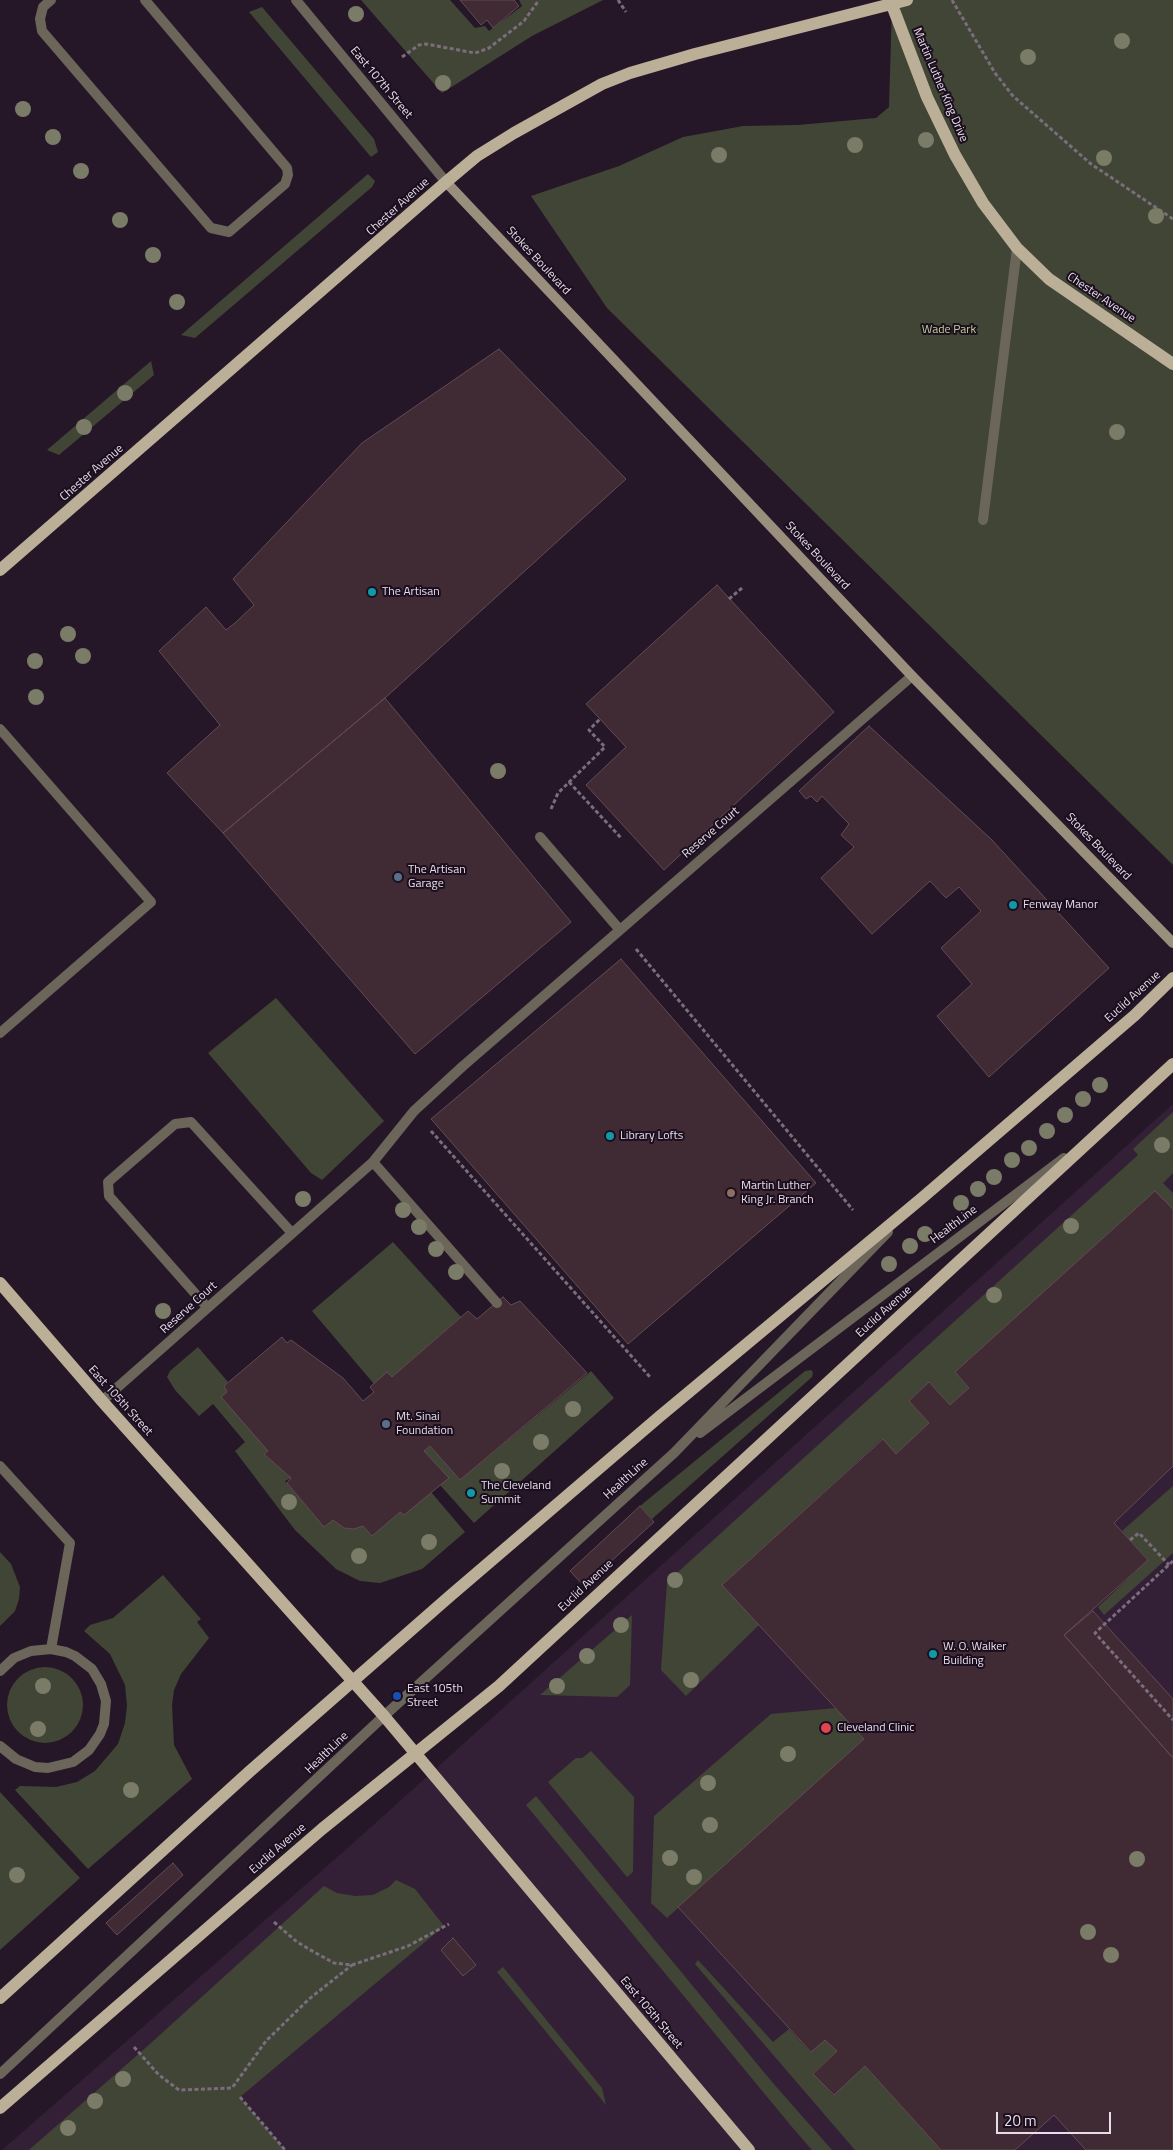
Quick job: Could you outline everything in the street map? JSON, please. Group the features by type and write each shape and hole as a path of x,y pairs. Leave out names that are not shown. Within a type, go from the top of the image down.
{"main road":[{"name":"Chester Avenue","path":"0,570 446,182 477,156 499,142 545,114 602,84 695,54 891,2 906,0"},
{"name":"Martin Luther King Drive","path":"891,2 928,97 955,155 984,203 1017,248"},
{"name":"Stokes Boulevard","path":"446,182 912,676 1173,943"},
{"name":"Chester Avenue","path":"1017,248 1049,279 1173,364"},
{"name":"Euclid Avenue","path":"0,1998 249,1772 658,1416 922,1198 1134,1015 1173,978"},
{"name":"Euclid Avenue","path":"0,2108 322,1829 504,1681 1173,1064"},
{"name":"East 105th Street","path":"0,1283 102,1401 416,1753 749,2150"}],"street":[{"path":"51,0 43,7 40,19 42,31 212,228 228,232 285,184 288,175 287,168 145,0"},
{"name":"East 107th Street","path":"296,0 446,182"},
{"path":"983,520 1017,248"},
{"name":"Reserve Court","path":"102,1401 373,1162 414,1111 463,1066 912,676"},
{"path":"0,729 151,902 0,1034"},
{"path":"540,837 620,930"},
{"path":"207,1308 109,1196 108,1182 175,1124 191,1122 292,1232"},
{"name":"HealthLine","path":"674,1453 1106,1126"},
{"path":"373,1162 497,1303"},
{"name":"HealthLine","path":"0,2074 384,1716 674,1453 922,1198"},
{"path":"0,1466 70,1543 51,1648"},
{"path":"0,1671 22,1654 51,1648 76,1656 92,1669 106,1701 104,1724 100,1734 89,1750 73,1762 48,1768 35,1767 16,1759 0,1746"}],"path":[{"path":"402,57 419,45 435,45 475,53 489,48 524,22 539,0"},
{"path":"618,0 626,12"},
{"path":"952,0 994,73 1013,96 1090,164 1173,219"},
{"path":"729,599 742,588"},
{"path":"551,809 558,793 605,748 589,730 600,719"},
{"path":"569,782 622,839"},
{"path":"620,930 853,1210"},
{"path":"414,1111 650,1377"},
{"path":"1130,1540 1139,1533 1169,1565"},
{"path":"1173,1561 1095,1633 1173,1720"},
{"path":"274,1922 298,1942 314,1952 334,1963 352,1965"},
{"path":"134,2047 159,2075 179,2090 232,2088 266,2041 309,1999 352,1965 408,1946 449,1924"},
{"path":"240,2097 285,2150"}],"shaded area":[{"name":"Cleveland Clinic","path":"1173,1104 1173,2150 2,2150 350,1846"}],"green space":[{"path":"361,0 450,0 475,28 485,26 489,31 522,6 519,0 603,0 532,36 442,93"},
{"name":"Wade Park","path":"894,0 1173,0 1173,865 607,308 531,196 619,166 683,137 743,126 798,125 876,118 889,107 892,5"},
{"path":"262,7 374,139 378,152 371,157 249,12"},
{"path":"368,174 375,181 372,187 195,338 181,335"},
{"path":"151,361 154,375 59,455 47,450"},
{"path":"276,998 384,1121 322,1180 311,1173 208,1053"},
{"path":"1173,1112 1173,1173 1163,1183 1173,1193 1173,1209 1155,1191 955,1372 969,1388 950,1405 929,1382 909,1401 929,1423 896,1454 882,1439 722,1585 759,1625 686,1696 661,1670 667,1582 1138,1155 1133,1149"},
{"path":"393,1242 461,1317 392,1377 374,1384 312,1311"},
{"path":"198,1347 228,1382 224,1386 268,1451 264,1454 291,1478 285,1481 324,1526 333,1520 344,1528 354,1529 363,1526 372,1536 400,1512 404,1515 431,1492 465,1532 422,1569 380,1583 360,1581 336,1569 295,1530 235,1451 245,1442 213,1404 199,1416 175,1390 167,1377 170,1371"},
{"path":"811,1370 813,1372 812,1377 652,1519 640,1506 805,1371"},
{"path":"591,1371 614,1398 474,1523 440,1485 424,1451 430,1446 460,1480"},
{"path":"1173,1486 1173,1553 1104,1615 1098,1607 1148,1560 1122,1531"},
{"path":"0,1552 11,1564 20,1587 15,1611 0,1626"},
{"path":"163,1575 201,1619 197,1622 209,1638 181,1674 174,1690 172,1705 174,1745 192,1779 88,1869 15,1790 20,1786 56,1787 77,1782 95,1771 118,1744 125,1723 127,1706 125,1685 110,1654 84,1631 90,1625 113,1618"},
{"path":"632,1615 630,1685 617,1697 540,1695"},
{"path":"45,1667 59,1670 72,1678 80,1691 83,1705 80,1719 72,1732 59,1740 45,1743 31,1740 18,1732 10,1719 7,1705 10,1691 18,1678 31,1670"},
{"path":"836,1708 864,1739 667,1918 651,1903 654,1816 771,1714"},
{"path":"591,1751 634,1797 633,1872 627,1877 548,1782 576,1758 582,1758"},
{"path":"0,1792 80,1878 0,1950"},
{"path":"536,1796 772,2082 832,2150 812,2150 792,2127 526,1805"},
{"path":"396,1880 415,1889 444,1926 240,2097 285,2150 29,2150 151,2043 324,1886 337,1893 355,1896 373,1895 389,1887"},
{"path":"698,1960 773,2042 789,2029 810,2052 825,2040 837,2051 813,2073 833,2095 865,2066 941,2150 855,2150 695,1964"},
{"path":"503,1967 602,2088 606,2105 497,1972"}],"building":[{"path":"460,0 514,0 519,6 493,28 487,20 481,25"},
{"name":"The Artisan","path":"499,349 626,479 385,698 223,833 167,773 220,725 159,651 206,607 226,630 235,623 254,605 233,579 362,443"},
{"path":"717,585 834,712 664,870 586,785 626,747 586,704"},
{"name":"The Artisan Garage","path":"385,698 571,922 415,1054 223,833"},
{"name":"Fenway Manor","path":"869,726 992,840 1109,968 989,1077 937,1016 972,984 941,948 981,911 959,887 946,898 930,881 872,934 821,878 854,847 841,835 849,824 822,796 817,802 811,796 806,799 799,791"},
{"name":"Library Lofts","path":"621,959 816,1183 628,1344 431,1119"},
{"name":"W. O. Walker Building","path":"1155,1191 1173,1209 1173,1466 1114,1523 1148,1560 1064,1635 1173,1758 1173,2150 1086,2150 1054,2115 1015,2150 941,2150 865,2066 834,2095 813,2074 837,2051 825,2040 811,2052 678,1907 864,1739 722,1585 883,1439 896,1454 929,1423 909,1401 929,1382 950,1405 969,1388 955,1372"},
{"name":"Mt. Sinai Foundation","path":"503,1297 511,1305 520,1301 587,1373 460,1480 430,1446 424,1451 449,1478 404,1515 400,1512 372,1536 363,1526 354,1529 344,1528 333,1520 324,1527 287,1483 291,1478 264,1454 268,1451 221,1397 227,1392 224,1386 282,1337 287,1343 291,1340 343,1378 363,1401 374,1392 370,1387 387,1372 392,1377 468,1311 477,1319"},
{"path":"640,1506 654,1522 584,1586 570,1571"},
{"path":"1093,1611 1173,1699 1173,1758 1064,1635"},
{"path":"173,1863 183,1875 117,1935 106,1923"},
{"path":"453,1938 476,1965 463,1976 441,1950"}],"place":[{"name":"The Artisan","path":"372,592"},
{"name":"The Artisan Garage","path":"398,877"},
{"name":"Fenway Manor","path":"1013,905"},
{"name":"Library Lofts","path":"610,1136"},
{"name":"Martin Luther King Jr. Branch","path":"731,1193"},
{"name":"Mt. Sinai Foundation","path":"386,1424"},
{"name":"The Cleveland Summit","path":"471,1493"},
{"name":"W. O. Walker Building","path":"933,1654"},
{"name":"East 105th Street","path":"397,1696"},
{"name":"Cleveland Clinic","path":"826,1728"}]}
